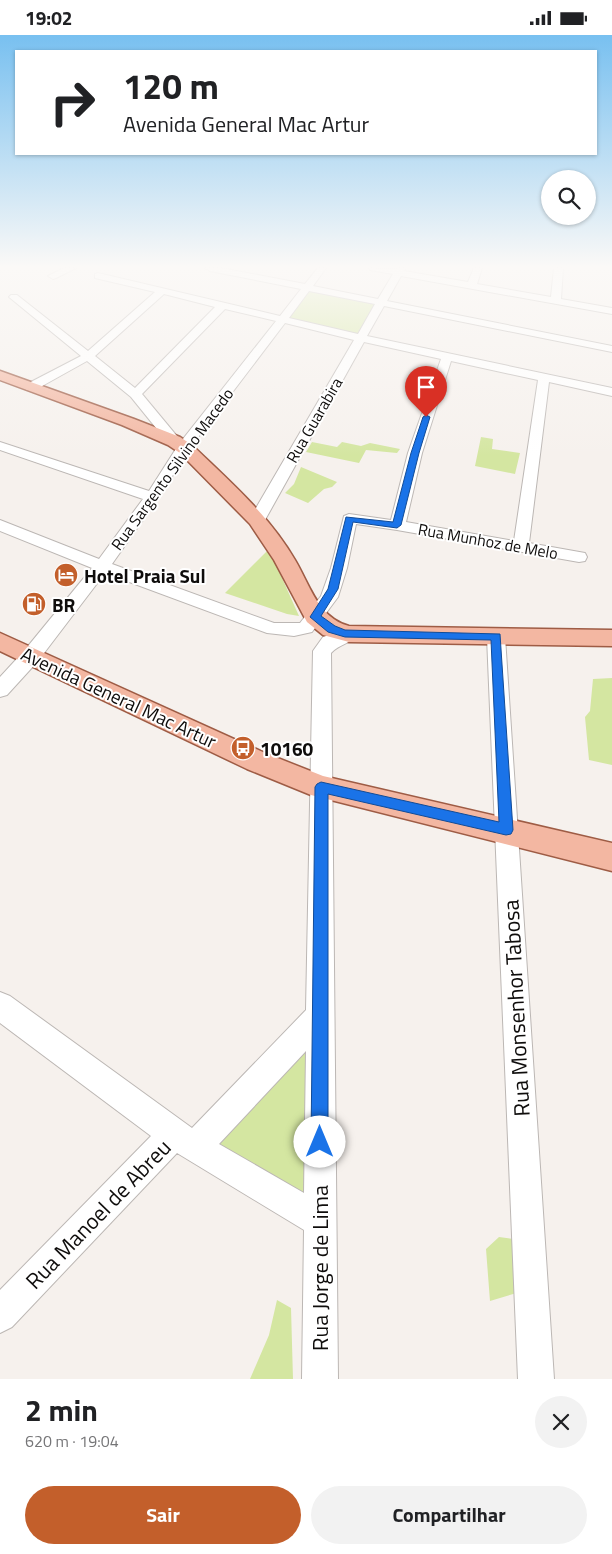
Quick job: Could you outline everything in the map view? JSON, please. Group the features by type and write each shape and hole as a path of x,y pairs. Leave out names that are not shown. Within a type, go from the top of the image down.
{"main road":[{"path":"0,375 128,422 179,444 257,520 284,559 315,617 331,629 349,633 612,638"},
{"name":"Avenida General Mac Artur","path":"0,641 256,761 321,787 612,857"}],"street":[{"path":"55,331 134,394 179,444"},
{"path":"31,387 87,357 117,331"},
{"path":"134,394 197,331"},
{"name":"Rua Sargento Silvino Macedo","path":"0,690 31,656 102,566 152,497 179,444 274,331"},
{"path":"327,331 612,392"},
{"name":"Rua Guarabira","path":"257,520 365,331"},
{"path":"523,331 612,349"},
{"path":"397,525 415,453 447,357"},
{"path":"521,547 544,377"},
{"path":"0,446 152,497"},
{"name":"Rua Munhoz de Melo","path":"315,617 333,589 349,519 397,525 579,557"},
{"path":"0,525 102,566 312,644 322,651 338,637 349,633"},
{"path":"273,629 302,630 315,617"},
{"name":"Rua Monsenhor Tabosa","path":"496,637 536,1379"},
{"name":"Rua Jorge de Lima","path":"320,1379 319,1017 322,952 322,651"},
{"path":"0,1006 185,1140 320,1221"},
{"name":"Rua Manoel de Abreu","path":"0,1315 185,1140 319,1017"}],"green space":[{"path":"342,331 359,331 357,334"},
{"path":"481,437 493,439 492,449 520,453 515,474 475,466"},
{"path":"312,442 337,447 342,442 361,446 370,443 400,449 397,453 366,450 359,463 306,452"},
{"path":"301,467 337,482 332,487 324,489 308,503 285,493 294,484"},
{"path":"269,549 299,616 287,614 225,593"},
{"path":"612,678 612,765 589,760 585,717 590,711 593,679"},
{"path":"313,1043 312,1206 207,1144"},
{"path":"499,1237 520,1240 520,1292 490,1301 486,1249"},
{"path":"277,1300 291,1308 293,1379 250,1379 269,1335"}],"place":[{"name":"Hotel Praia Sul","path":"66,575"},
{"name":"BR","path":"34,604"},
{"name":"10160","path":"243,748"}],"route":[{"path":"320,1142 321,787 506,830 496,637 345,633 331,629 315,617 333,589 348,520 354,518 397,525 426,417"}]}
